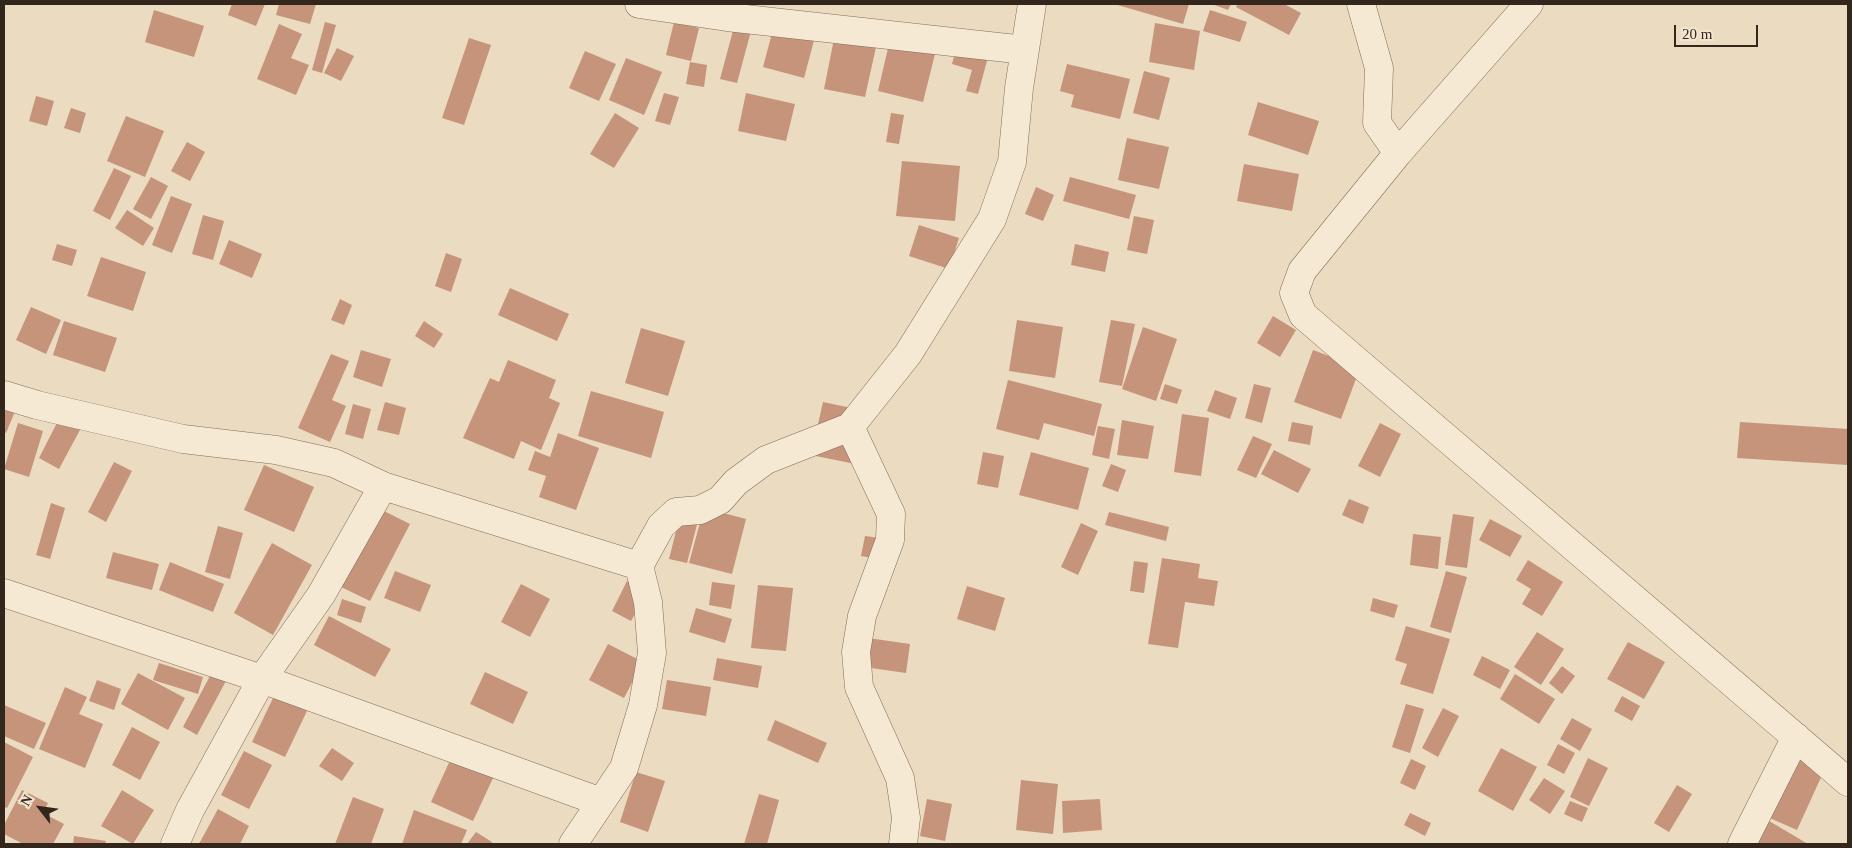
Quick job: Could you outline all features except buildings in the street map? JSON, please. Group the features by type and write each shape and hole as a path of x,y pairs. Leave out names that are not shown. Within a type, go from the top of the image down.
{"street":[{"path":"639,4 727,17 1025,50"},
{"path":"573,844 624,768 644,705 652,653 648,602 639,566 661,526 676,512 700,510 720,500 736,482 766,460 850,427 908,354 992,219 1012,162 1032,4"},
{"path":"1361,4 1379,68 1377,123 1398,153"},
{"path":"1529,4 1398,153 1302,271 1294,293 1304,316 1848,782"},
{"path":"4,395 37,405 183,439 276,450 334,463 383,486 639,566"},
{"path":"850,427 890,514 890,540 862,616 856,652 859,687 900,778 906,818 903,844"},
{"path":"175,844 190,810 262,679 321,595 383,486"},
{"path":"4,593 262,679 601,802"},
{"path":"1742,844 1796,737"}]}
